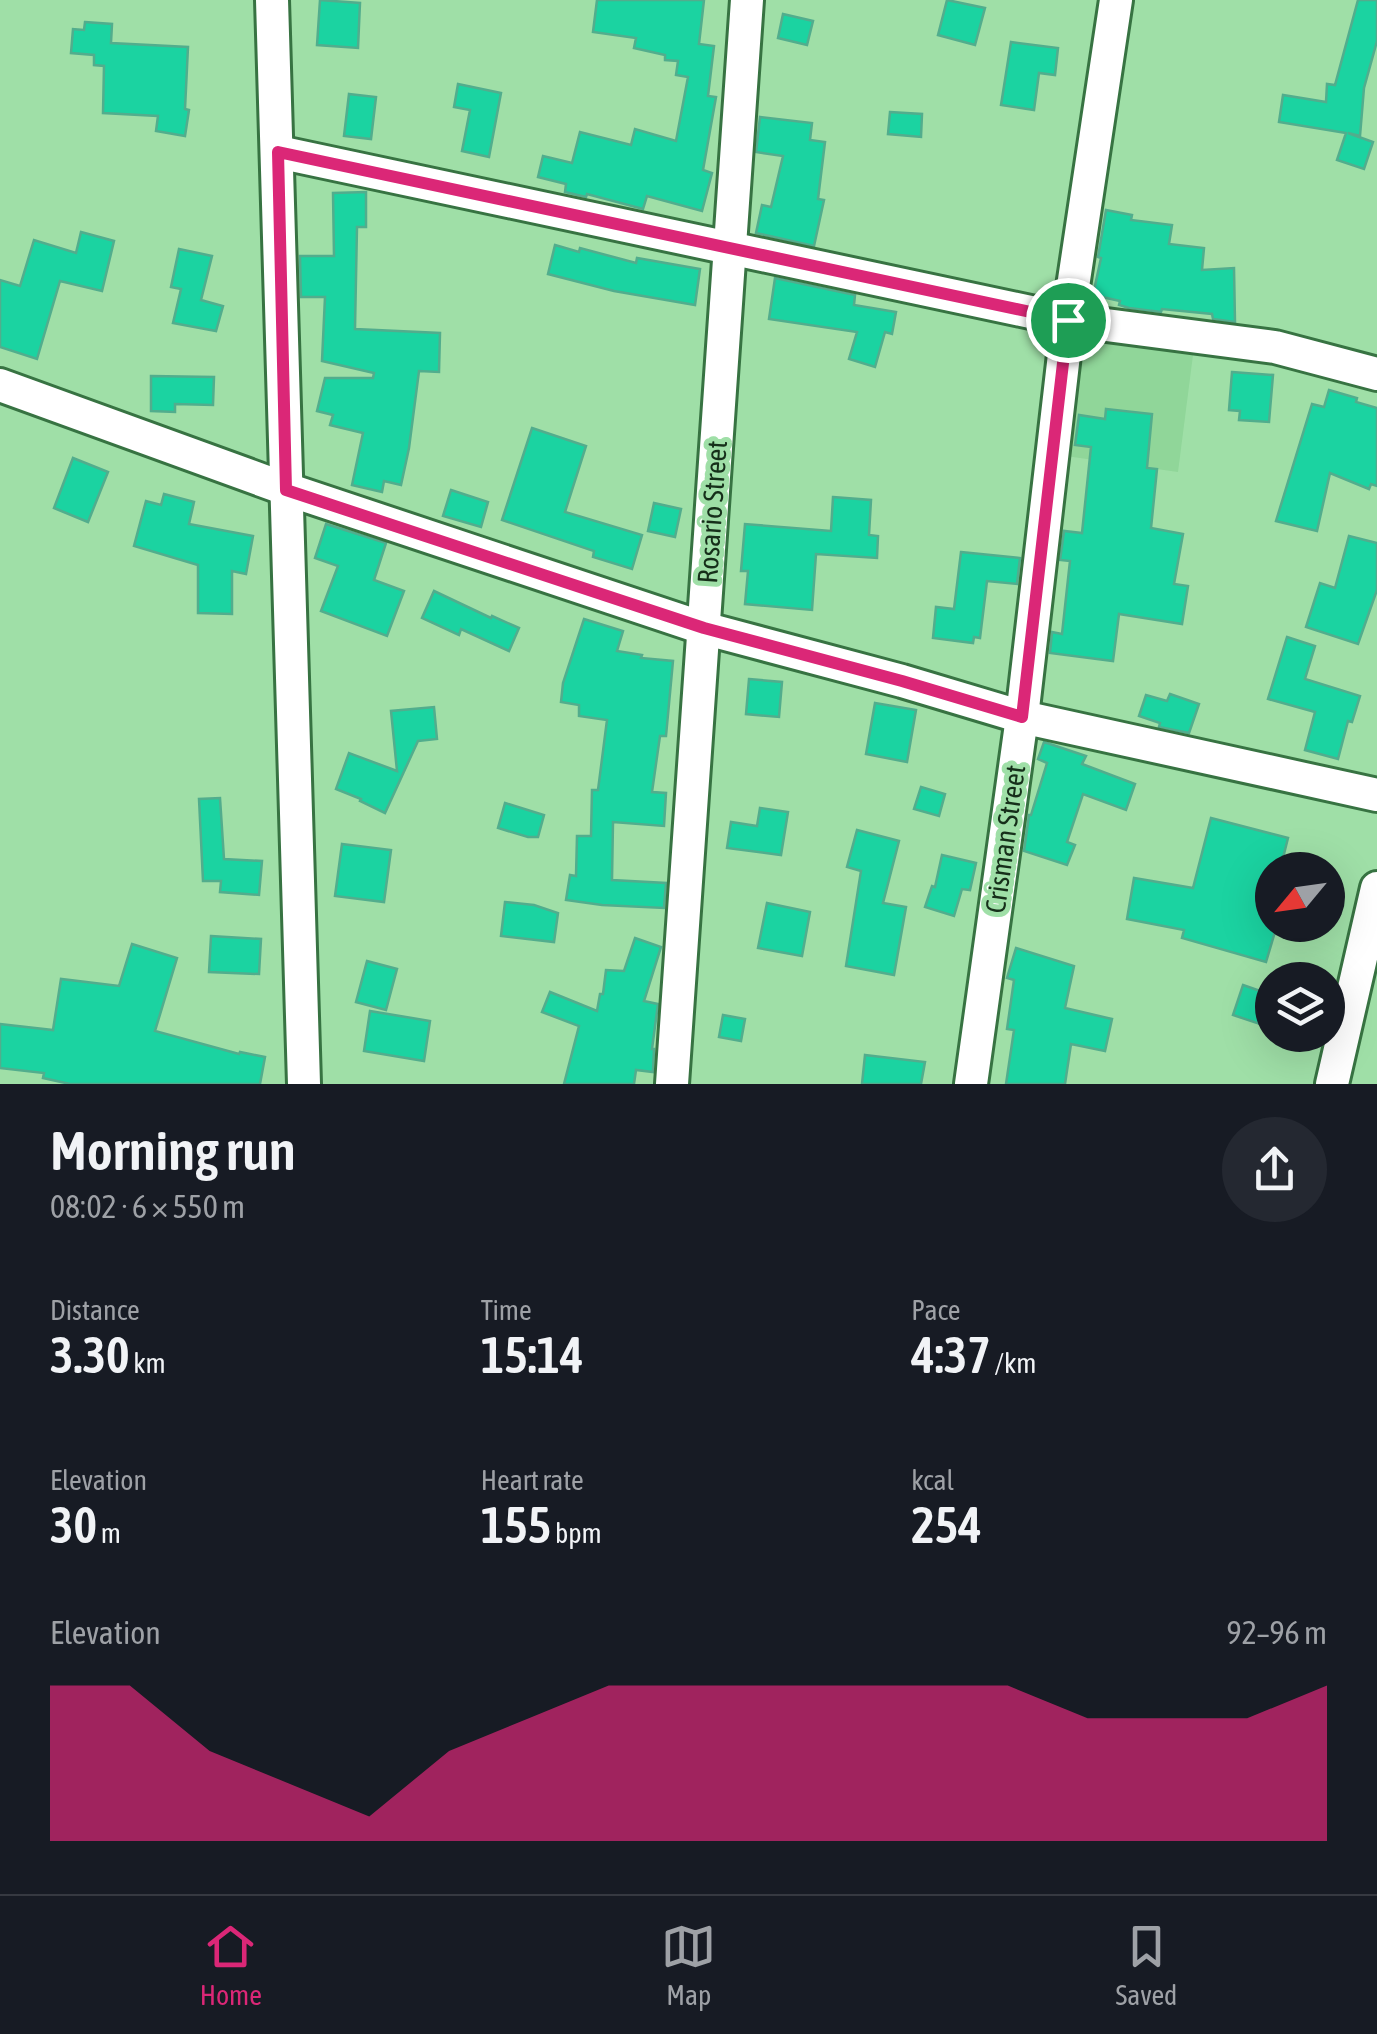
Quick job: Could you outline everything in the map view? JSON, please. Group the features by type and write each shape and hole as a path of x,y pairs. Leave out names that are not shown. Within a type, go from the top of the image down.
{"street":[{"path":"272,0 304,1084"},
{"name":"Rosario Street","path":"672,1084 748,0"},
{"name":"Crisman Street","path":"970,1084 1022,717 1068,320 1116,0"},
{"path":"278,152 1068,320 1274,347 1377,374"},
{"path":"0,385 286,490 704,628 1022,717 1377,795"},
{"path":"1332,1084 1377,888"}],"shaded area":[{"path":"1082,339 1193,355 1178,472 1066,456"}],"building":[{"path":"320,0 360,3 358,48 317,45"},
{"path":"597,0 704,0 699,44 714,46 708,96 716,97 703,170 712,173 702,211 647,196 643,209 565,192 566,184 538,177 543,156 572,163 580,132 631,145 635,129 676,141 688,77 676,75 678,61 634,48 636,38 593,32"},
{"path":"947,0 985,8 975,45 938,35"},
{"path":"1358,0 1377,0 1377,41 1364,88 1360,136 1348,133 1373,142 1364,169 1337,160 1346,133 1279,122 1283,95 1326,102 1327,84 1335,85"},
{"path":"783,14 813,21 807,45 778,38"},
{"path":"85,22 112,24 111,43 188,47 185,109 189,110 185,136 156,131 158,116 103,113 104,66 94,65 94,55 71,53 73,29 84,30"},
{"path":"1011,42 1058,48 1055,75 1039,73 1034,110 1001,105"},
{"path":"458,84 501,93 489,157 462,151 470,110 454,107"},
{"path":"349,94 376,97 371,139 344,136"},
{"path":"890,112 922,114 921,137 888,134"},
{"path":"760,117 812,123 810,140 825,142 818,199 824,200 814,246 756,233 762,205 771,207 783,156 756,152"},
{"path":"366,192 366,227 357,227 355,329 440,333 439,372 419,371 401,485 384,481 382,492 352,485 363,433 330,425 333,415 317,411 325,378 373,378 374,373 322,361 325,297 301,297 300,256 334,256 333,193"},
{"path":"1106,210 1132,215 1131,220 1172,225 1169,244 1204,248 1202,270 1234,268 1235,322 1213,319 1212,314 1129,308 1119,305 1120,301 1093,295"},
{"path":"81,232 114,241 102,291 60,281 37,359 0,347 0,280 20,286 34,240 76,253"},
{"path":"555,245 636,263 637,258 700,269 695,305 614,291 548,274"},
{"path":"179,249 212,256 201,300 223,306 216,331 173,323 181,289 171,287"},
{"path":"775,278 855,295 854,305 896,312 892,334 885,332 875,367 849,359 857,332 769,319"},
{"path":"1232,372 1273,375 1269,422 1239,420 1240,411 1229,410"},
{"path":"151,376 214,377 213,405 175,404 175,412 151,411"},
{"path":"1329,390 1377,408 1377,486 1371,484 1369,489 1330,473 1317,531 1276,521 1312,404 1324,407"},
{"path":"1106,409 1152,414 1147,468 1157,469 1151,528 1183,534 1174,584 1188,586 1182,624 1119,614 1113,661 1050,653 1052,632 1062,634 1070,561 1060,560 1064,531 1082,533 1091,447 1075,445 1079,415 1105,419"},
{"path":"532,428 586,446 565,512 642,535 632,569 593,557 594,551 502,520"},
{"path":"73,458 108,472 88,522 54,508"},
{"path":"451,490 488,502 481,527 443,516"},
{"path":"164,494 194,502 189,524 253,536 246,574 232,571 232,614 198,613 198,565 134,546 146,501 161,505"},
{"path":"833,497 871,500 869,535 878,536 877,558 816,554 812,610 745,604 748,571 741,571 745,524 831,531"},
{"path":"654,503 681,509 675,537 648,531"},
{"path":"326,524 386,543 374,580 404,591 387,636 321,611 338,566 315,558"},
{"path":"1349,536 1377,543 1377,590 1358,644 1306,627 1320,583 1335,588"},
{"path":"961,552 1020,558 1017,584 987,581 980,638 974,637 973,643 933,638 936,607 954,609"},
{"path":"434,591 519,628 509,651 461,629 459,635 422,618"},
{"path":"584,619 623,631 617,651 673,661 666,736 660,736 652,792 666,793 664,826 613,822 612,880 666,883 664,908 566,900 570,875 576,876 577,836 591,836 592,790 598,790 607,720 579,716 579,705 561,702 563,683"},
{"path":"1287,637 1315,646 1305,679 1360,696 1352,722 1348,721 1338,759 1305,750 1315,712 1268,699"},
{"path":"749,679 782,682 779,717 746,714"},
{"path":"1170,694 1199,704 1189,733 1159,727 1160,723 1139,716 1146,695 1167,701"},
{"path":"875,703 916,710 907,762 866,754"},
{"path":"434,707 437,739 418,741 385,813 336,789 349,753 397,771 391,711"},
{"path":"1044,742 1086,756 1082,764 1135,784 1126,810 1083,794 1067,842 1075,845 1067,865 1024,851 1029,815 1047,763 1038,759"},
{"path":"921,787 945,794 939,816 914,809"},
{"path":"220,798 224,859 262,861 259,895 220,892 221,881 203,881 199,799"},
{"path":"505,803 544,815 538,837 498,828"},
{"path":"760,808 788,812 781,855 727,848 731,822 757,826"},
{"path":"1211,818 1288,838 1284,852 1255,852 1255,942 1272,942 1266,962 1182,938 1184,930 1127,919 1134,878 1193,888"},
{"path":"857,830 899,841 883,903 906,907 894,975 846,966 861,871 847,867"},
{"path":"342,844 391,850 384,902 335,896"},
{"path":"942,855 976,863 970,890 962,889 954,916 925,907 932,886 935,887"},
{"path":"505,902 558,913 554,942 501,936"},
{"path":"767,903 810,912 802,956 758,948"},
{"path":"211,936 261,939 259,974 209,972"},
{"path":"635,938 661,947 644,1001 658,1004 653,1072 636,1070 634,1084 564,1084 579,1026 542,1012 550,992 597,1011 606,970 624,971"},
{"path":"132,944 177,958 155,1031 239,1054 265,1057 260,1084 70,1084 43,1078 44,1073 0,1068 0,1024 53,1030 61,979 119,986"},
{"path":"1016,948 1074,966 1065,1008 1112,1019 1105,1051 1071,1044 1065,1084 1006,1084 1014,1030 1007,1029 1014,980 1007,978"},
{"path":"367,961 397,969 386,1010 356,1002"},
{"path":"1243,985 1255,989 1255,1022 1233,1015"},
{"path":"370,1011 430,1021 424,1061 364,1051"},
{"path":"723,1015 745,1019 741,1041 719,1037"},
{"path":"865,1055 925,1062 921,1084 862,1084"}],"route":[{"path":"278,152 732,248 1068,320 1022,717 704,628 286,490 278,152"}]}
